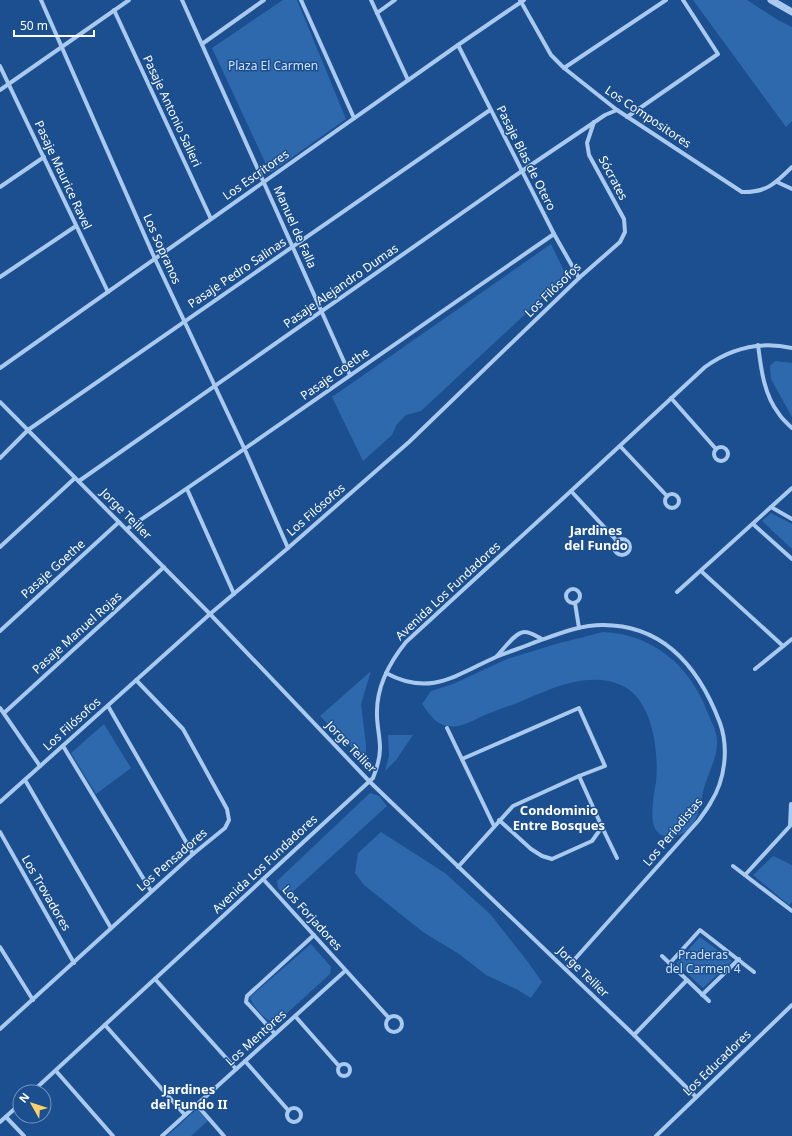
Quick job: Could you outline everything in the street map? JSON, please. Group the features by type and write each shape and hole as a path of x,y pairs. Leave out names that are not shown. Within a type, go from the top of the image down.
{"street":[{"name":"Los Sopranos","path":"41,0 155,259 245,450 288,548"},
{"path":"0,90 129,0"},
{"name":"Manuel de Falla","path":"182,0 350,375"},
{"path":"202,44 264,0"},
{"path":"301,0 354,118"},
{"path":"371,0 408,80"},
{"path":"377,13 395,0"},
{"path":"564,68 666,0"},
{"path":"627,117 718,54 683,0"},
{"path":"771,0 792,12"},
{"name":"Los Escritores","path":"0,368 522,1"},
{"name":"Los Compositores","path":"522,1 551,54 564,68 627,117 742,192 753,193 764,190 777,182 792,167"},
{"name":"Pasaje Antonio Salieri","path":"114,10 211,219"},
{"name":"Pasaje Blas de Otero","path":"458,45 554,234 579,278"},
{"name":"Pasaje Maurice Ravel","path":"0,66 108,292"},
{"name":"Pasaje Pedro Salinas","path":"0,458 28,430 490,110"},
{"name":"Pasaje Alejandro Dumas","path":"79,481 522,171 594,122 617,110"},
{"name":"Sócrates","path":"594,122 587,143 589,155 624,219"},
{"path":"0,187 44,157"},
{"path":"777,182 792,189"},
{"name":"Los Filósofos","path":"0,802 210,614 288,548 420,432 579,278 620,242 625,232 624,219"},
{"path":"0,277 76,226"},
{"name":"Pasaje Goethe","path":"127,529 245,450 350,375 554,234"},
{"path":"758,345 763,379 769,394 779,414 792,428"},
{"name":"Avenida Los Fundadores","path":"41,1084 373,778 378,764 380,749 377,715 378,697 386,673 397,653 406,642 705,367 717,358 737,350 758,345 792,348"},
{"path":"671,398 716,449"},
{"name":"Jorge Teilier","path":"0,402 210,614 369,781 566,969 696,1097"},
{"path":"620,446 667,496"},
{"path":"0,547 75,478"},
{"path":"677,592 792,488"},
{"path":"187,489 234,594"},
{"path":"571,491 617,541"},
{"path":"771,507 792,519"},
{"name":"Pasaje Goethe","path":"0,631 119,522"},
{"path":"753,524 792,559"},
{"name":"Pasaje Manuel Rojas","path":"4,713 164,567"},
{"path":"701,570 783,646"},
{"path":"575,603 579,628"},
{"name":"Los Periodistas","path":"386,673 405,682 419,684 437,683 559,632 602,625 623,626 656,639 673,650 688,665 700,681 711,701 721,726 725,749 723,768 712,802 699,820 566,969"},
{"name":"Los Periodistas","path":"497,657 513,639 522,632 526,632 542,640"},
{"path":"756,669 792,639"},
{"name":"Los Pensadores","path":"0,1029 151,891 225,828 229,820 227,809 182,729 136,680"},
{"path":"108,706 193,854"},
{"path":"0,708 40,766"},
{"path":"458,867 513,806 605,766 579,708 462,759"},
{"path":"447,728 494,826"},
{"path":"63,746 151,891"},
{"path":"580,776 617,858"},
{"path":"25,780 111,928"},
{"path":"745,875 791,826 791,804"},
{"path":"499,820 536,853 552,859 592,841 602,827"},
{"name":"Los Trovadores","path":"0,832 74,962"},
{"path":"733,866 791,909"},
{"name":"Los Forjadores","path":"263,879 389,1018"},
{"path":"670,963 700,930 754,972"},
{"path":"275,1034 246,1002 247,996 314,935"},
{"path":"0,947 33,1000"},
{"path":"662,956 709,1001"},
{"path":"702,995 739,960"},
{"name":"Los Mentores","path":"162,1136 346,971"},
{"path":"154,979 236,1069"},
{"path":"634,1035 687,980"},
{"name":"Los Educadores","path":"656,1136 792,1005"},
{"path":"295,1016 340,1066"},
{"path":"105,1025 185,1115"},
{"path":"245,1061 288,1110"},
{"path":"56,1071 113,1136"},
{"path":"197,1105 224,1136"},
{"path":"0,1122 12,1111"},
{"path":"6,1117 24,1136"}],"green space":[{"name":"Plaza El Carmen","path":"283,0 297,0 346,119 270,173 212,48"},
{"path":"693,0 747,0 778,20 792,27 792,121 786,127"},
{"path":"551,244 564,271 562,280 421,411 406,415 397,424 392,435 363,461 332,397"},
{"path":"775,361 792,363 792,417 771,379 770,366"},
{"path":"771,513 792,524 792,549 762,521"},
{"path":"603,632 621,634 638,639 667,655 691,680 700,695 714,729 717,740 716,754 705,785 696,818 689,829 676,836 663,836 655,829 652,810 657,770 655,742 652,728 647,714 640,702 632,692 621,685 608,681 595,680 568,684 460,726 443,725 436,721 422,704 431,691 453,684 507,659"},
{"path":"371,671 361,704 366,745 366,753 362,758 320,716"},
{"path":"104,724 131,768 96,794 71,753"},
{"path":"388,735 413,735 396,760 385,771 389,756"},
{"path":"370,793 379,796 387,806 287,897 278,888 277,881"},
{"path":"381,832 445,873 490,914 542,982 531,998 486,975 459,954 423,932 364,885 355,873 358,853"},
{"path":"773,856 792,865 792,902 789,905 753,875"},
{"name":"Praderas del Carmen 4","path":"700,937 732,961 703,988 676,963"},
{"path":"311,944 331,967 330,974 275,1024 272,1023 256,1009 250,997"},
{"path":"198,1108 209,1120 191,1136 167,1136"}],"district":[{"name":"Jardines del Fundo","path":"596,538"},
{"name":"Condominio Entre Bosques","path":"559,818"},
{"name":"Jardines del Fundo II","path":"189,1096"}]}
